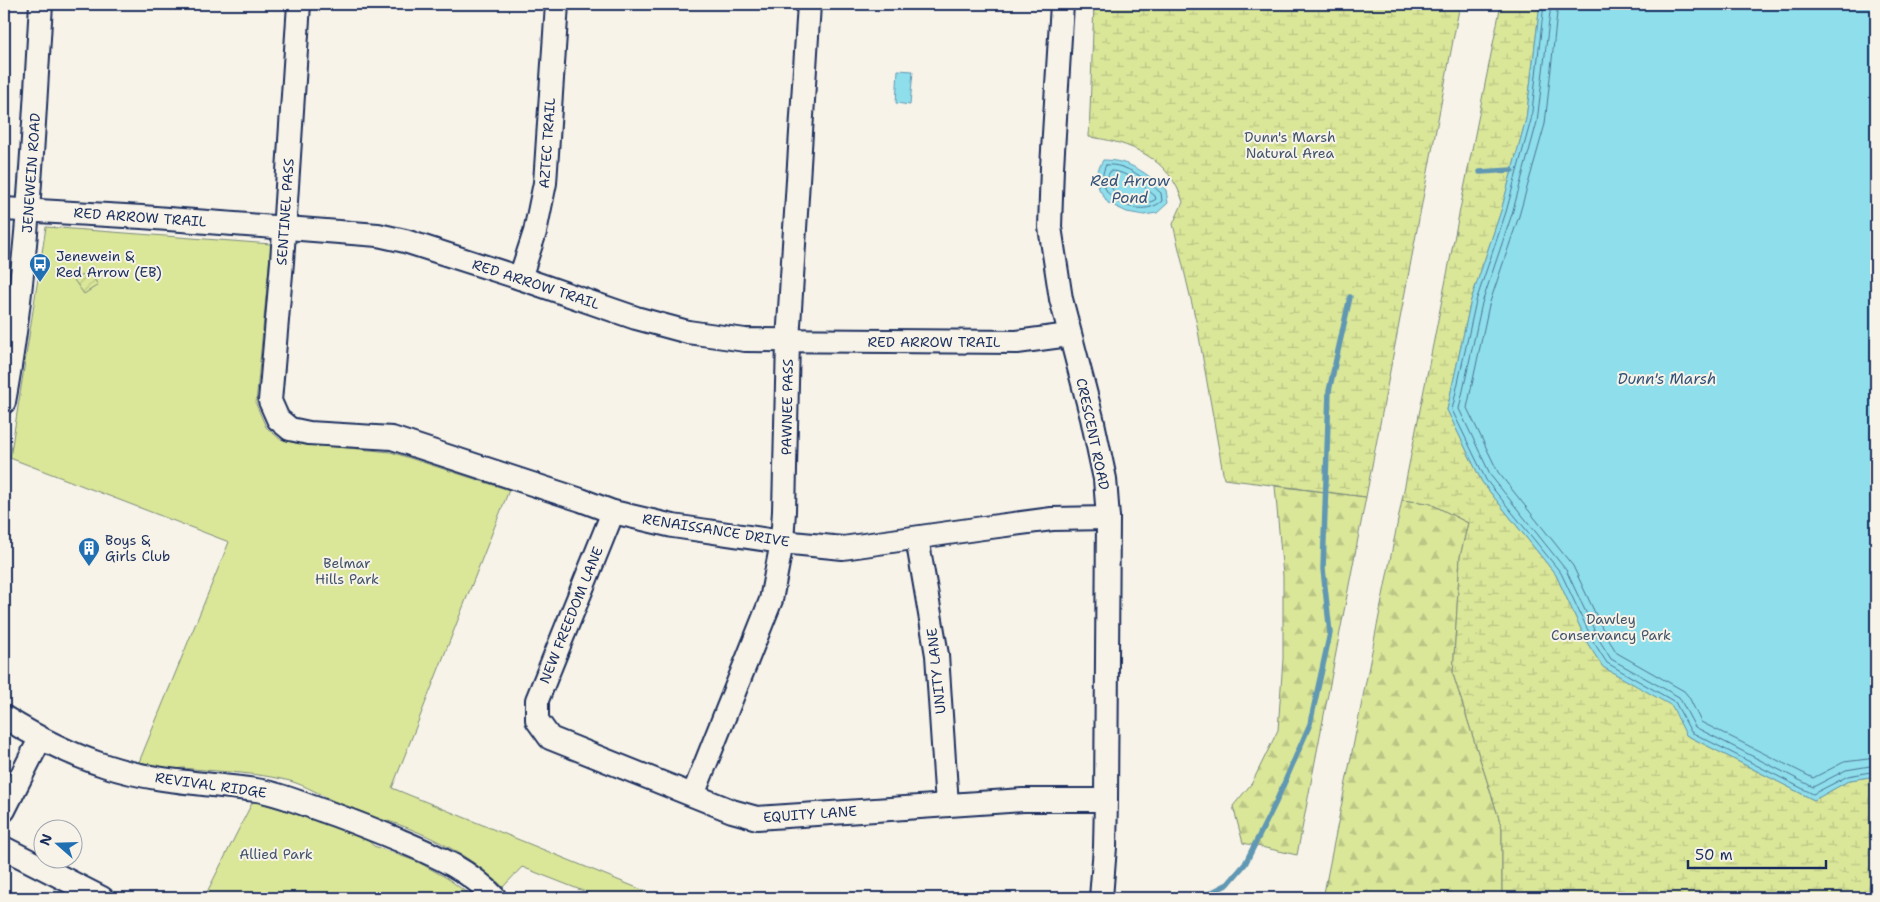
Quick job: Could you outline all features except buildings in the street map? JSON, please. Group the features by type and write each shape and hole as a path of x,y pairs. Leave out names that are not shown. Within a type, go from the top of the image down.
{"street":[{"name":"JENEWEIN ROAD","path":"4,402 12,358 29,211 41,4"},
{"name":"SENTINEL PASS","path":"278,419 270,401 299,4"},
{"name":"AZTEC TRAIL","path":"520,278 535,232 545,182 557,4"},
{"name":"PAWNEE PASS","path":"693,795 771,600 782,542 788,341 809,4"},
{"name":"CRESCENT ROAD","path":"1062,4 1050,227 1056,277 1104,471 1108,518 1106,800 1101,898"},
{"name":"RED ARROW TRAIL","path":"4,209 142,217 378,235 405,241 636,318 688,332 745,340 1017,342 1069,335"},
{"name":"RENAISSANCE DRIVE","path":"278,419 290,429 309,433 392,438 612,512 673,526 782,542 843,548 1052,519 1108,518"},
{"name":"NEW FREEDOM LANE","path":"537,720 537,700 612,512"},
{"name":"UNITY LANE","path":"917,538 937,655 947,804"},
{"name":"REVIVAL RIDGE","path":"4,717 40,739 74,755 107,767 159,778 276,794 353,822 442,858 481,884 495,898"},
{"name":"EQUITY LANE","path":"537,720 550,738 732,811 757,818 1024,800 1106,800"},
{"path":"4,810 40,739"},
{"path":"4,848 92,896"}],"green space":[{"name":"Dunn's Marsh Natural Area","path":"1094,4 1460,4 1366,497 1224,479 1197,325 1173,224 1183,202 1169,174 1147,155 1120,143 1089,137"},
{"path":"1501,4 1540,4 1526,119 1501,211 1471,300 1447,410 1482,482 1556,575 1588,644 1603,667 1673,706 1686,735 1814,800 1850,780 1876,776 1876,898 1502,898 1502,828 1453,674 1460,557 1468,523 1429,503 1402,500"},
{"name":"Belmar Hills Park","path":"46,227 271,244 256,404 266,427 280,439 296,443 391,452 509,490 392,788 662,898 601,898 522,867 503,887 464,856 435,840 388,821 376,819 349,809 296,783 264,776 183,768 174,769 139,762 229,542 10,458"},
{"path":"89,271 98,285 84,294 74,280"},
{"path":"1275,486 1366,497 1297,855 1243,843 1233,806 1252,783 1278,730 1283,659 1283,576"},
{"path":"1402,500 1429,503 1468,523 1460,557 1453,674 1502,828 1502,898 1323,898"},
{"name":"Allied Park","path":"253,801 332,824 365,838 374,846 418,862 447,878 474,898 204,898"},
{"path":"1072,894 1071,898 940,898"}],"water":[{"name":"Dunn's Marsh","path":"1540,4 1876,4 1876,776 1850,780 1814,800 1686,735 1672,706 1603,667 1588,644 1556,575 1482,482 1447,410 1471,300 1501,211 1526,119"},
{"path":"898,70 913,71 910,105 896,103"},
{"name":"Red Arrow Pond","path":"1103,160 1130,165 1152,178 1166,190 1168,203 1157,213 1144,215 1127,212 1108,203 1099,189 1096,174"}],"waterway":[{"path":"1480,172 1512,170"},
{"path":"1201,898 1228,884 1245,864 1276,802 1310,724 1330,633 1323,569 1329,391 1350,297"}],"place":[{"name":"Jenewein & Red Arrow (EB)","path":"40,283"},
{"name":"Boys & Girls Club","path":"89,567"}],"park label":[{"name":"Dawley Conservancy Park","path":"1611,628"}]}
